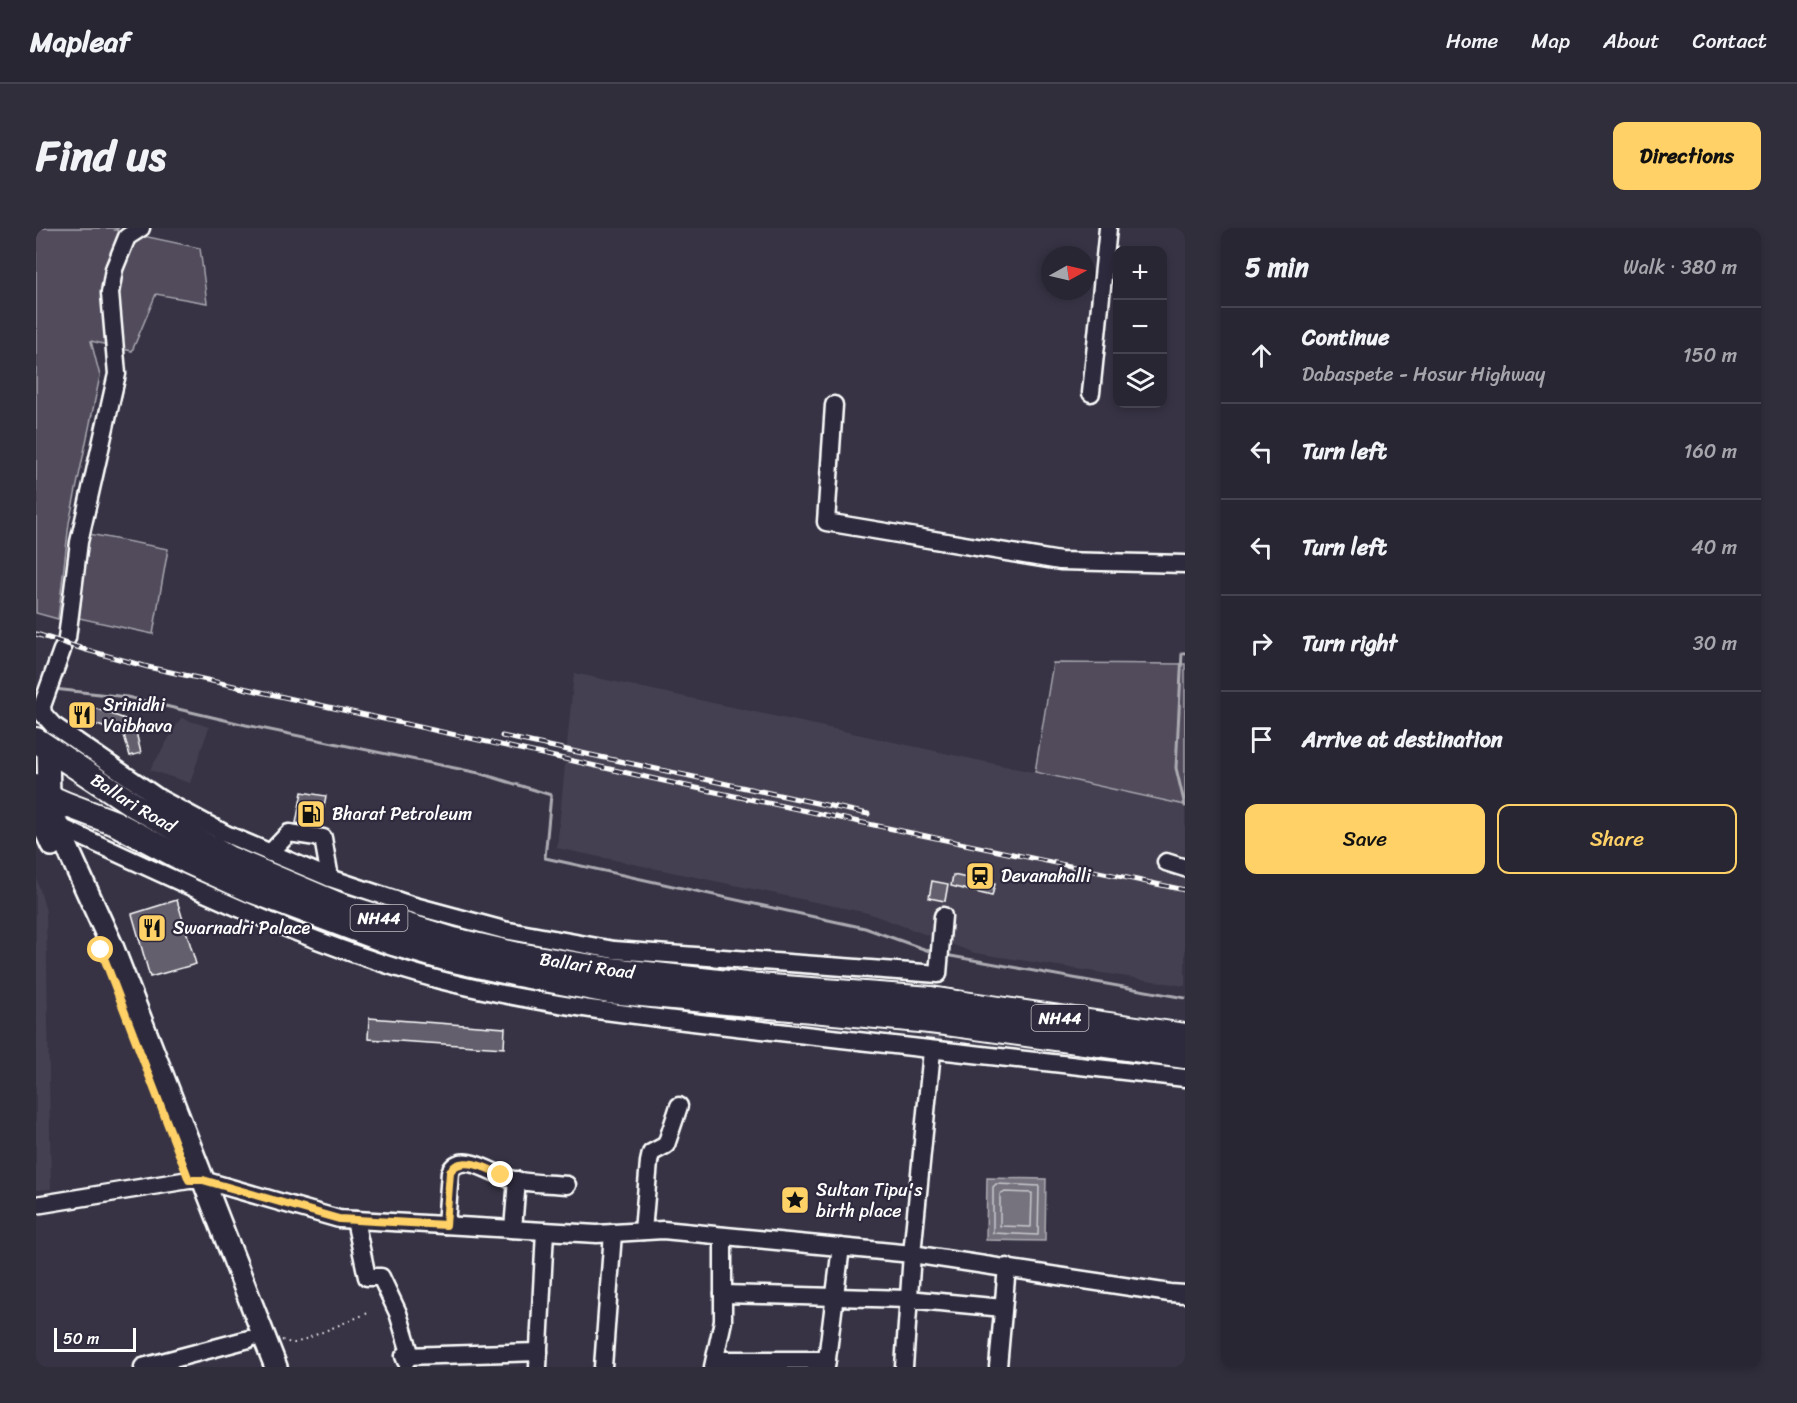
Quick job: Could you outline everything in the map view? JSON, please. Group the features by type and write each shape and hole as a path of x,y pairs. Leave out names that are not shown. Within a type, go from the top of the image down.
{"highway":[{"name":"Ballari Road","path":"45,737 134,805 228,858 339,905 453,940 518,955 613,960 746,985 931,1010 1185,1036"},
{"name":"Ballari Road","path":"42,808 115,823 187,861 251,890 393,943 518,974 609,991 931,1010"},
{"name":"Ballari Road","path":"955,1013 1185,1056"}],"main road":[{"path":"45,737 42,808 111,945 196,1180 258,1341 276,1367"},
{"path":"258,1341 260,1367"}],"street":[{"path":"141,228 127,237 114,269 110,293 117,374 80,542 64,644 42,706 45,737 226,834 330,878 411,905 613,960 939,960 943,916"},
{"path":"1091,393 1108,228"},
{"path":"834,405 826,522 1060,561 1185,564"},
{"path":"42,808 321,941 441,980 597,1011 1185,1078"},
{"path":"270,854 289,833 323,838 330,878"},
{"path":"1166,862 1185,868"},
{"path":"904,1367 908,1299 932,1050"},
{"path":"643,1231 651,1153 666,1145 679,1106"},
{"path":"446,1225 450,1172 457,1164 478,1165 510,1179 567,1185"},
{"path":"36,1205 196,1180 339,1219 545,1231 613,1233 663,1230 912,1254 1185,1294"},
{"path":"513,1229 517,1180"},
{"path":"355,1220 367,1277 381,1277 398,1313 409,1361 539,1359 545,1231"},
{"path":"603,1367 613,1233"},
{"path":"723,1236 723,1321 714,1363 827,1363 841,1247"},
{"path":"998,1367 1007,1267"},
{"path":"723,1294 908,1299 1003,1308"},
{"path":"143,1367 258,1341"}],"path":[{"path":"258,1341 279,1339 291,1343 296,1342 368,1313"}],"shaded area":[{"path":"36,228 119,228 115,230 200,248 207,303 156,294 132,351 91,341 100,376 69,523 58,619 36,613"},
{"path":"89,534 168,549 153,634 79,618"},
{"path":"1053,663 1185,664 1185,805 1035,772"},
{"path":"574,673 1185,805 1185,986 975,953 868,913 557,848"},
{"path":"181,718 209,727 190,783 150,770"},
{"path":"36,876 46,912 51,1189 36,1190"}],"water":[{"path":"987,1178 1046,1179 1045,1241 986,1240"}],"building":[{"path":"80,703 125,719 120,733 75,717"},
{"path":"136,732 141,753 130,756 124,735"},
{"path":"302,792 326,796 320,827 296,823"},
{"path":"953,875 995,884 992,896 951,886"},
{"path":"932,881 948,884 945,901 929,898"},
{"path":"177,900 196,964 150,977 132,914"},
{"path":"369,1018 505,1028 504,1048 368,1039"}],"waterway":[{"path":"1185,653 1182,653 1176,768 1185,806"},
{"path":"54,689 127,697 246,725 479,773 551,795 545,858 865,928 935,953"},
{"path":"945,955 1185,998"}],"tunnel":[{"path":"932,1051 938,974"}],"railway":[{"path":"36,634 148,667 682,785 1185,890"},
{"path":"502,736 868,814"}],"place":[{"name":"Srinidhi Vaibhava","path":"82,715"},
{"name":"Bharat Petroleum","path":"311,814"},
{"name":"Devanahalli","path":"980,876"},
{"name":"Swarnadri Palace","path":"152,928"},
{"name":"Sultan Tipu's birth place","path":"795,1200"}],"route":[{"path":"101,950 189,1180 203,1180 339,1219 446,1225 450,1172 453,1167 457,1164 468,1163 501,1175"}]}
